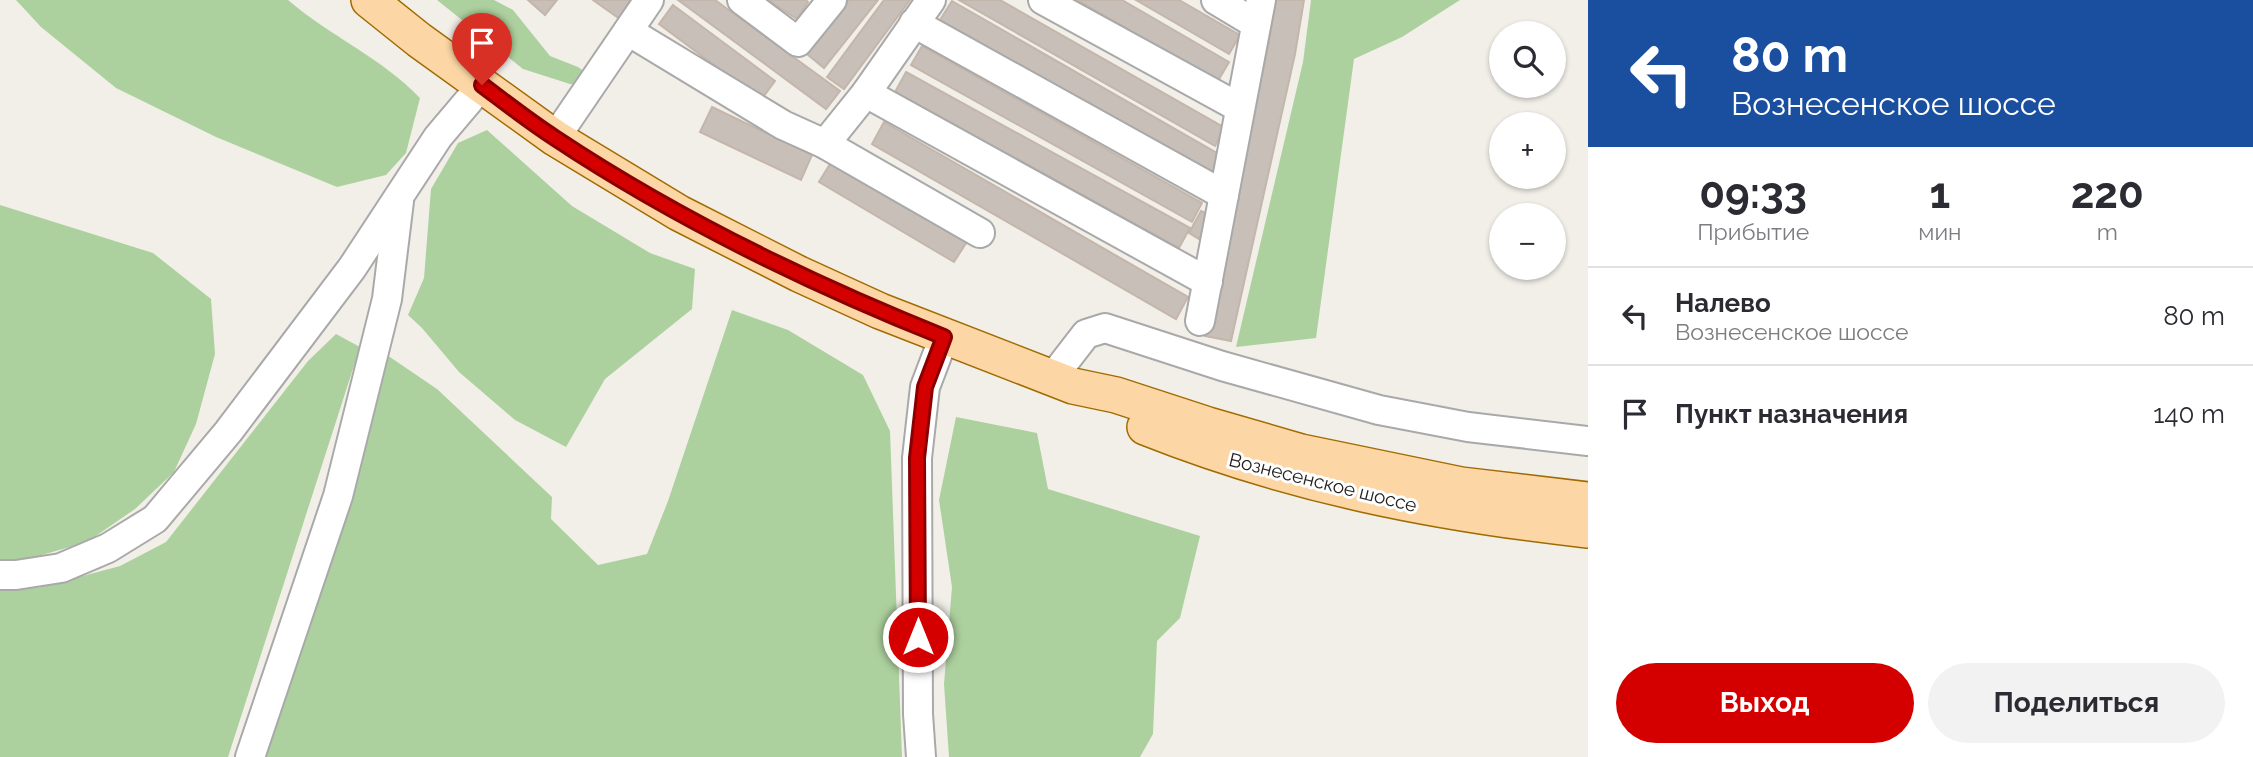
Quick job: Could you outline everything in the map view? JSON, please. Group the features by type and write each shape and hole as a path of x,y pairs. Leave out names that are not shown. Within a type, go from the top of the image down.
{"main road":[{"name":"Вознесенское шоссе","path":"369,0 419,40 555,138 679,213 799,274 944,337 1063,382 1116,395 1208,425 1327,458 1461,485 1588,500"},
{"name":"Вознесенское шоссе","path":"1063,382 1104,411 1209,453 1296,479 1456,513 1588,530"}],"street":[{"path":"555,138 649,0"},
{"path":"742,0 798,42 832,0"},
{"path":"825,144 866,93 930,0"},
{"path":"1043,0 1240,108"},
{"path":"1200,321 1259,12 1216,0"},
{"path":"914,23 1224,195"},
{"path":"628,32 783,125 825,144 980,233"},
{"path":"0,575 61,568 108,548 155,519 213,451 352,268 438,136 482,85"},
{"path":"866,93 1208,282"},
{"path":"250,757 338,496 387,299 400,195"},
{"path":"1063,382 1086,334 1105,328 1222,366 1379,410 1468,427 1588,441"},
{"path":"921,757 918,701 917,458 925,387 944,337"}],"green space":[{"path":"16,0 288,0 373,59 420,98 406,153 386,175 337,187 216,137 116,88 41,27"},
{"path":"437,0 494,0 513,10 550,56 588,74 582,85 570,84 523,69"},
{"path":"1311,0 1460,0 1402,37 1354,59 1316,338 1236,347 1303,62"},
{"path":"487,130 572,206 650,253 695,269 692,309 605,379 566,447 515,420 459,372 408,315 424,278 431,189 458,143"},
{"path":"0,205 153,253 211,299 215,354 196,424 174,472 135,509 87,542 28,559 0,559"},
{"path":"732,310 788,330 863,375 890,431 902,757 261,757 384,353 437,389 552,497 551,519 598,565 647,554 668,501"},
{"path":"336,334 360,347 228,757 0,757 0,591 42,587 120,566 166,542 308,361"},
{"path":"956,417 1037,433 1048,489 1200,536 1180,618 1157,641 1153,734 1140,757 949,757 944,684 952,587 939,500"}],"building":[{"path":"528,0 557,0 545,15"},
{"path":"593,0 633,0 620,19"},
{"path":"678,0 715,0 840,91 826,109"},
{"path":"768,0 806,0 808,2 797,19"},
{"path":"849,0 878,0 824,68 807,54"},
{"path":"884,0 910,0 844,89 827,77"},
{"path":"959,0 1000,0 1225,128 1215,146"},
{"path":"1077,0 1122,0 1229,62 1218,81"},
{"path":"1136,0 1179,0 1240,35 1229,54"},
{"path":"1276,0 1304,0 1295,54 1231,341 1205,336"},
{"path":"952,1 1222,156 1211,176 940,20"},
{"path":"673,5 775,81 761,100 659,24"},
{"path":"922,46 1202,203 1192,222 911,65"},
{"path":"906,72 1190,228 1179,248 895,92"},
{"path":"712,107 812,155 801,180 700,132"},
{"path":"884,122 1188,297 1176,319 872,144"},
{"path":"833,159 968,240 954,262 819,182"},
{"path":"1201,211 1211,216 1199,239 1189,233"}],"route":[{"path":"482,85 555,138 679,213 799,274 944,337 925,387 917,458 918,637"}]}
